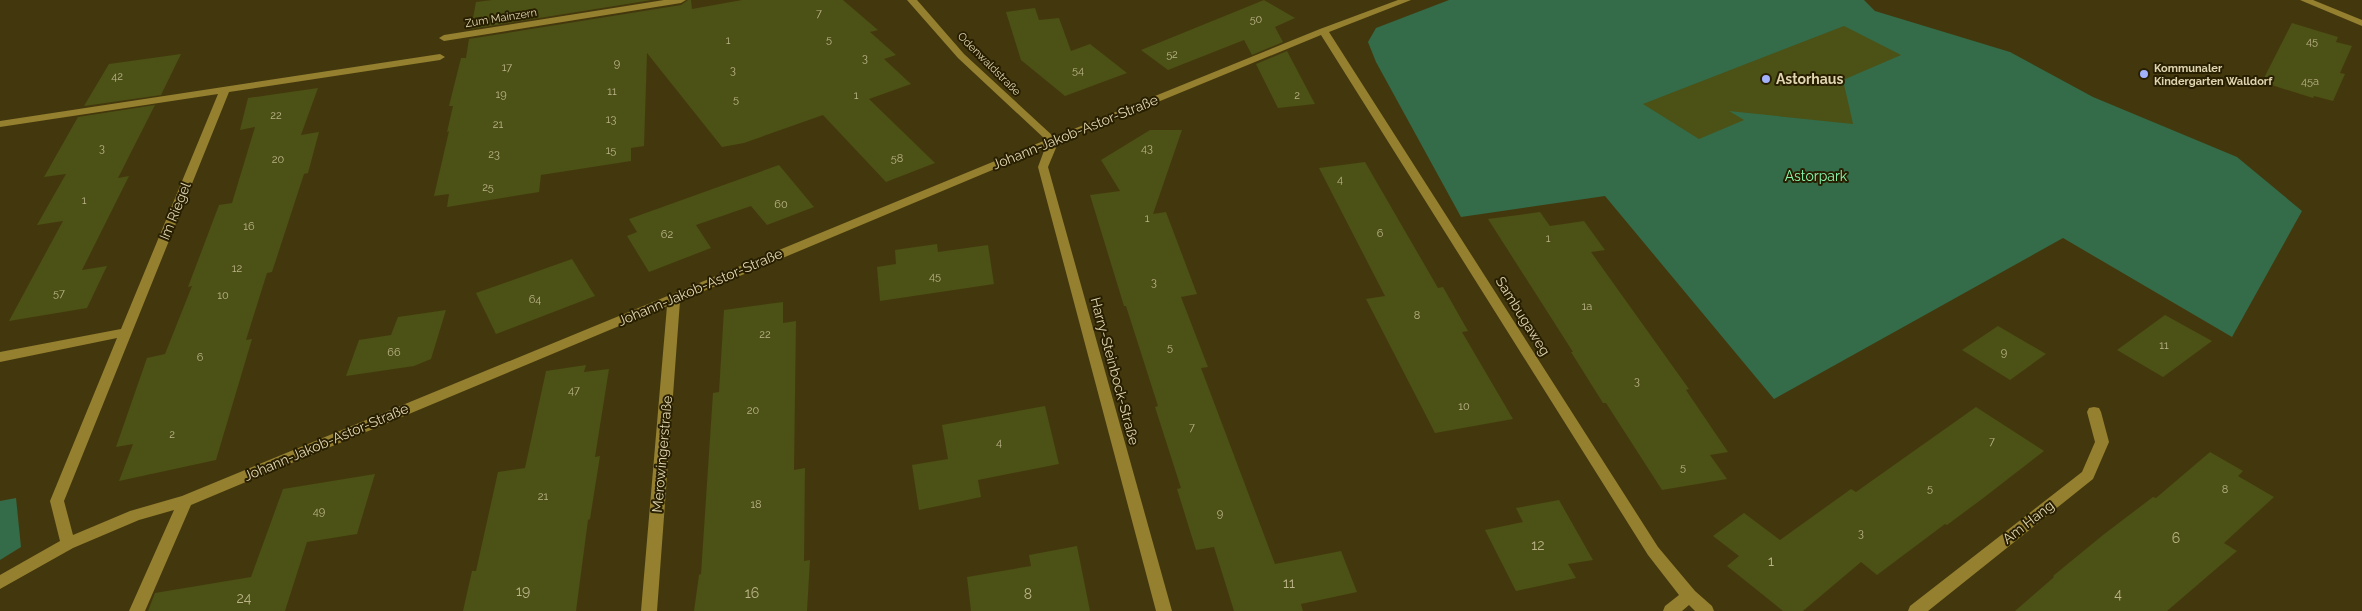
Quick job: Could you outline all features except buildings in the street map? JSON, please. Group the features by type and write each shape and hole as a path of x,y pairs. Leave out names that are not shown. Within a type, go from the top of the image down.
{"street":[{"name":"Zum Mainzern","path":"444,38 680,0"},
{"name":"Odenwaldstraße","path":"912,0 928,20 997,91 1053,141"},
{"name":"Johann-Jakob-Astor-Straße","path":"0,583 68,544 135,515 185,501 1323,30 1406,0"},
{"path":"2305,0 2362,23"},
{"name":"Sambugaweg","path":"1323,30 1653,551 1689,596 1706,611"},
{"path":"0,124 440,57"},
{"name":"Im Riegel","path":"68,544 57,501 225,90"},
{"name":"Harry-Steinbock-Straße","path":"1053,141 1043,167 1164,611"},
{"name":"Merowingerstraße","path":"649,611 674,297"},
{"path":"0,357 126,332"},
{"name":"Am Hang","path":"1916,611 2088,475 2102,442 2094,412"},
{"path":"137,611 185,501"},
{"path":"1671,611 1689,596"}],"green space":[{"name":"Astorpark","path":"1449,0 1864,0 1875,11 2010,52 2093,97 2237,157 2302,211 2232,337 2063,238 1774,399 1605,196 1461,217 1376,62 1368,42 1376,28"},
{"path":"16,498 21,547 0,560 0,501"}],"place":[{"name":"Kommunaler Kindergarten Walldorf","path":"2144,74"},
{"name":"Astorhaus","path":"1766,79"}]}
